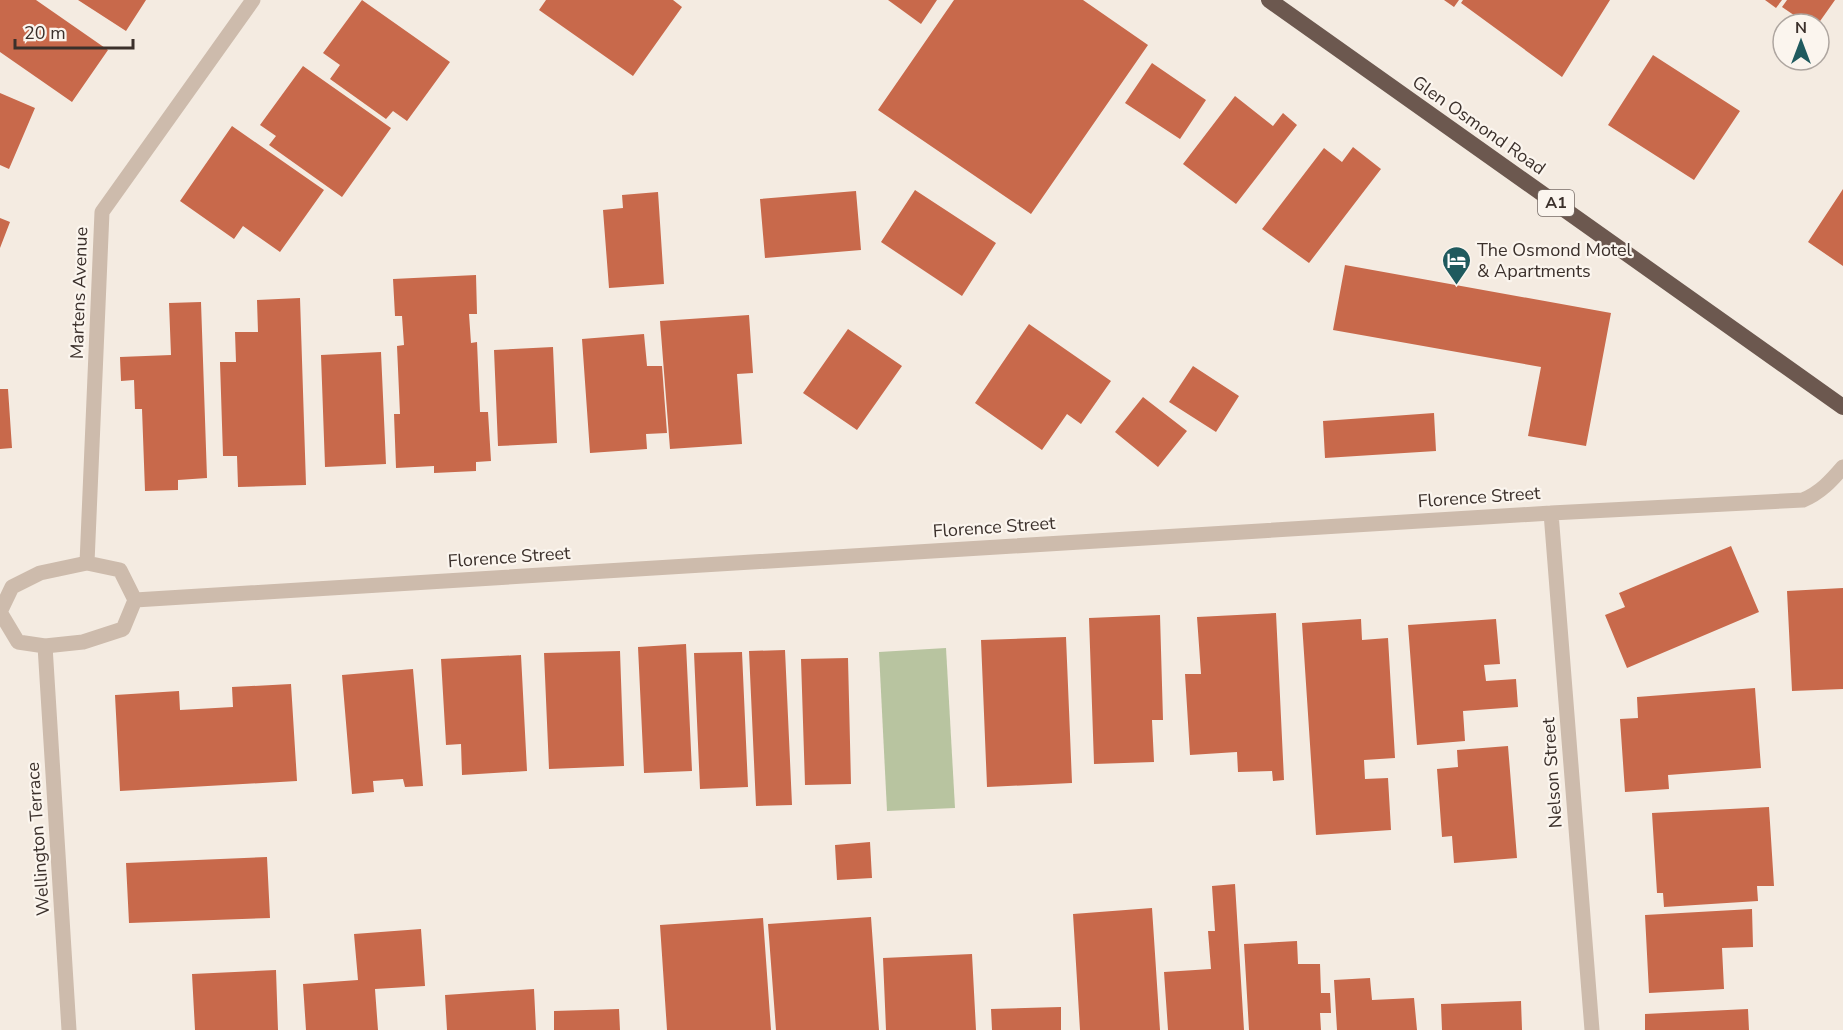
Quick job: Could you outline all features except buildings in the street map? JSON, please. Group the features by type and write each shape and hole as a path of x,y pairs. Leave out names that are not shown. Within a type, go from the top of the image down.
{"highway":[{"name":"Glen Osmond Road","path":"1269,0 1843,407"}],"street":[{"name":"Martens Avenue","path":"87,563 102,212 253,0"},
{"name":"Florence Street","path":"135,600 1551,513 1803,500 1815,495 1843,467"},
{"name":"Nelson Street","path":"1551,513 1592,1030"},
{"path":"87,563 120,570 135,600 123,629 83,642 45,646 18,642 0,612 12,587 40,573 87,563"},
{"name":"Wellington Terrace","path":"45,646 69,1030"}],"green space":[{"path":"946,648 955,808 887,811 879,652"}],"place":[{"name":"The Osmond Motel & Apartments","path":"1456,286"}]}
